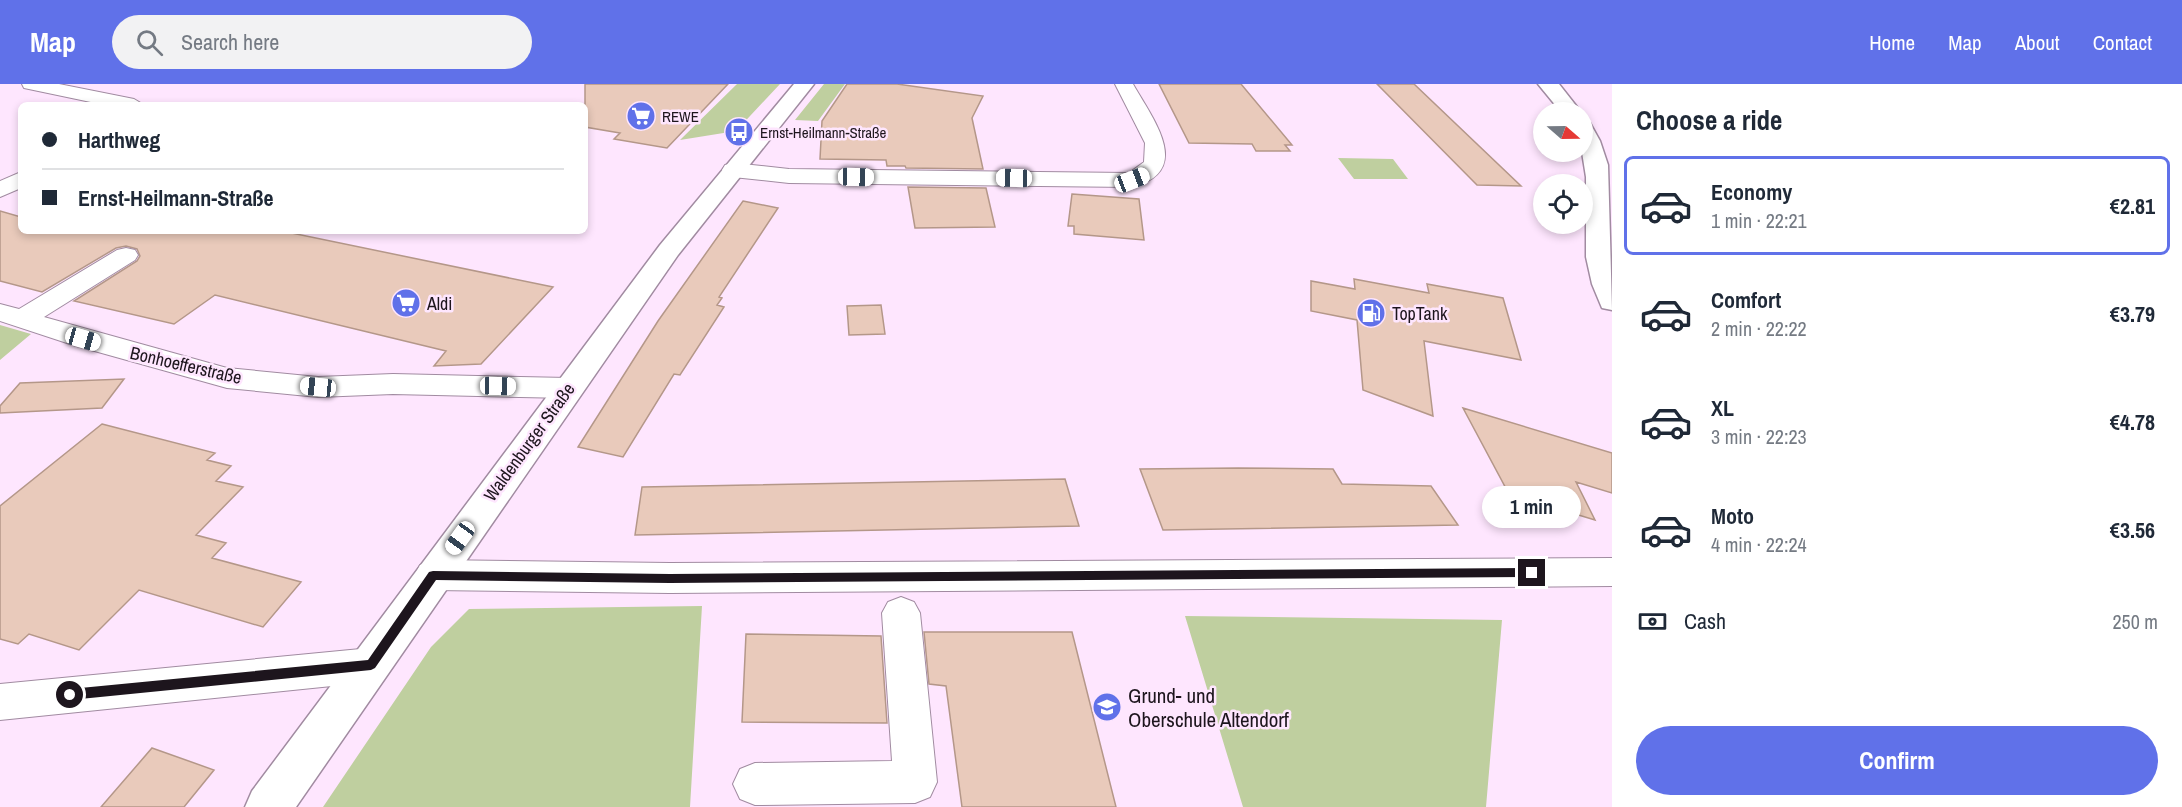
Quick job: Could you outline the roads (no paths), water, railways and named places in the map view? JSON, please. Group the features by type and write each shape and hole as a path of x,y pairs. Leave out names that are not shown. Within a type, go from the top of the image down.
{"street":[{"path":"31,84 119,102"},
{"name":"Waldenburger Straße","path":"268,807 669,250 804,84"},
{"path":"733,170 789,176 1132,180 1152,168 1157,160 1157,153 1155,143 1124,84"},
{"path":"1548,84 1563,102"},
{"path":"1593,153 1598,164 1596,226 1600,259 1612,302"},
{"path":"0,190 18,181"},
{"name":"Bonhoefferstraße","path":"12,315 126,255"},
{"name":"Bonhoefferstraße","path":"12,315 83,339 227,378 318,387 393,384 568,388"},
{"path":"433,575 682,578 1612,572"},
{"path":"755,784 915,782 901,613"},
{"path":"0,702 371,664"}],"place":[{"name":"REWE","path":"641,116"},
{"name":"Ernst-Heilmann-Straße","path":"739,132"},
{"name":"Aldi","path":"406,303"},
{"name":"TopTank","path":"1371,313"},
{"name":"Grund- und Oberschule Altendorf","path":"1107,707"}]}
